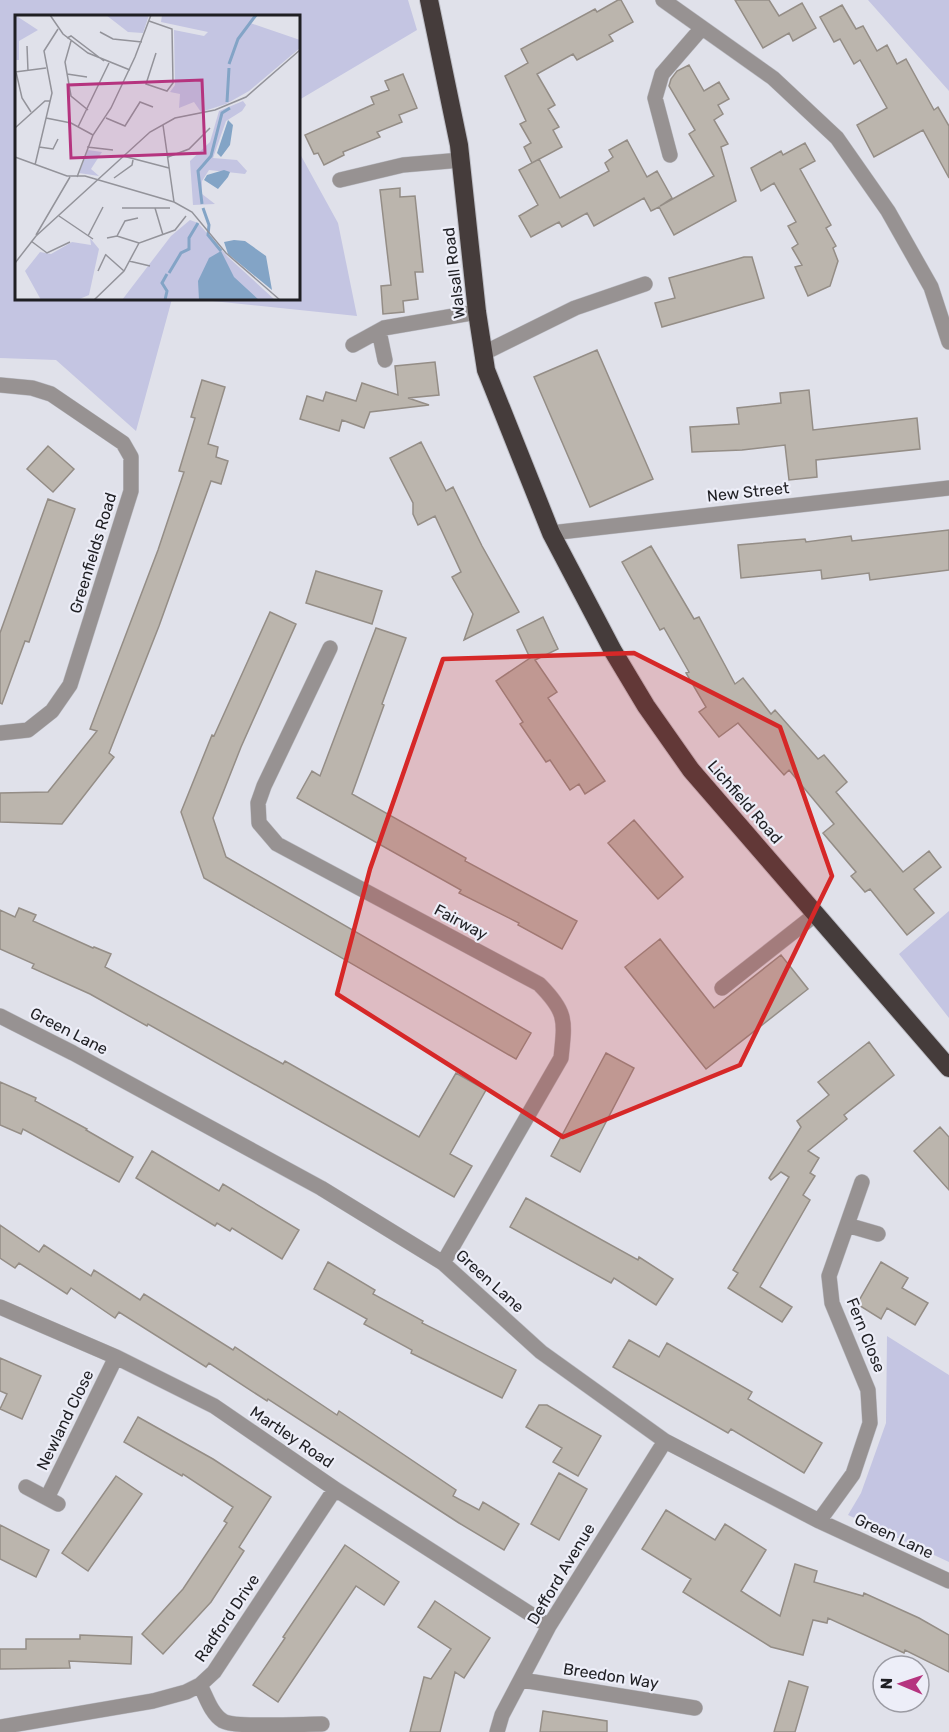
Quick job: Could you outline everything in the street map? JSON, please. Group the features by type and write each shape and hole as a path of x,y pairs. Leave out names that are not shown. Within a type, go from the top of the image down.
{"highway":[{"name":"Walsall Road","path":"429,0 461,160 477,312 486,370 551,533"},
{"name":"Lichfield Road","path":"551,533 613,651 646,706 691,770 949,1067"}],"street":[{"path":"663,0 773,78 837,138 888,211 931,287 949,342"},
{"path":"670,155 655,98 662,74 701,28"},
{"path":"340,180 403,165 461,160"},
{"path":"484,353 575,308 645,284"},
{"path":"353,345 384,328 477,312"},
{"path":"379,331 385,360"},
{"name":"Greenfields Road","path":"0,385 32,388 51,394 123,443 131,457 131,491 70,685 52,711 28,730 0,734"},
{"name":"New Street","path":"551,533 949,488"},
{"name":"Fairway","path":"330,648 264,786 258,803 258,823 278,844 539,984 556,1000 565,1024 561,1058 443,1263"},
{"path":"722,988 816,914"},
{"name":"Green Lane","path":"0,1016 73,1053 321,1188 443,1263 541,1352 665,1440 819,1521 949,1581"},
{"name":"Fern Close","path":"819,1521 853,1474 870,1423 868,1390 832,1303 829,1276 862,1182"},
{"path":"847,1225 878,1234"},
{"name":"Martley Road","path":"0,1307 116,1357 214,1406 335,1489 549,1626"},
{"name":"Newland Close","path":"26,1486 52,1501 116,1357"},
{"name":"Defford Avenue","path":"496,1732 502,1715 549,1626 665,1440"},
{"name":"Radford Drive","path":"0,1727 153,1701 186,1692 200,1685 214,1672 335,1489"},
{"name":"Breedon Way","path":"522,1680 695,1708"},
{"path":"200,1685 214,1713 222,1721 230,1724 238,1726 322,1724"}],"highlighted area":[{"path":"634,653 780,727 832,876 740,1065 563,1137 337,994 370,869 443,659"}],"shaded area":[{"path":"0,0 408,0 417,30 300,99 300,15 15,15 15,300 172,300 136,431 56,360 0,358"},
{"path":"868,0 949,0 949,91"},
{"path":"300,154 338,223 357,316 203,300 300,300"},
{"path":"949,911 949,1018 899,954"},
{"path":"887,1336 949,1375 949,1562 848,1515 861,1493 886,1423"}],"building":[{"path":"621,0 633,22 609,35 613,41 577,60 573,54 537,74 555,105 548,109 559,127 553,130 562,147 532,163 524,147 531,143 520,124 526,121 505,76 528,63 521,49 595,9 597,12"},
{"path":"735,0 769,0 779,16 802,3 816,28 793,41 789,33 763,48"},
{"path":"842,5 856,29 863,26 877,51 887,45 897,64 906,59 934,110 938,107 949,126 949,178 923,130 874,157 857,125 887,108 860,60 854,64 840,39 834,42 820,17"},
{"path":"689,65 704,91 719,82 729,99 718,105 723,114 714,120 728,144 721,147 736,201 674,235 659,207 651,211 644,198 594,226 587,213 562,227 559,222 531,237 519,216 538,205 519,170 539,159 560,198 609,171 605,163 613,157 609,150 627,140 647,177 657,171 672,198 660,206 714,176 689,134 695,130 669,86 677,71"},
{"path":"403,74 417,108 399,115 402,122 377,132 380,137 343,152 344,155 324,165 318,153 314,154 305,135 374,104 371,97 389,90 385,81"},
{"path":"805,143 815,161 800,169 831,225 826,228 836,246 833,248 838,261 830,286 808,296 795,267 802,265 792,248 798,244 788,226 796,222 774,183 761,191 751,168 781,151 783,155"},
{"path":"400,188 400,197 415,196 423,272 415,272 418,299 403,301 404,312 383,314 381,286 391,285 380,190"},
{"path":"744,257 752,257 764,298 662,327 655,303 675,298 669,278"},
{"path":"597,350 653,479 590,507 534,377"},
{"path":"435,362 439,395 408,398 429,405 370,412 364,428 342,420 339,431 300,419 307,396 323,401 326,392 356,401 362,383 398,395 395,366"},
{"path":"202,380 225,387 208,444 218,447 216,457 228,461 221,484 211,481 159,626 109,753 114,757 62,824 0,822 0,793 48,792 97,731 90,729 158,550 184,472 179,471 195,418 191,417"},
{"path":"809,390 813,430 917,418 920,449 816,460 817,477 789,480 785,445 692,452 690,427 739,424 737,408 781,403 780,393"},
{"path":"421,442 446,491 453,487 482,546 519,612 464,640 473,614 452,577 461,572 435,516 418,525 413,514 413,503 390,458"},
{"path":"48,446 74,469 53,492 27,469"},
{"path":"48,499 75,509 29,642 25,641 2,704 0,703 0,633"},
{"path":"949,530 949,570 870,580 869,573 822,579 821,570 741,578 738,545 805,539 806,542 851,536 852,541"},
{"path":"651,546 694,619 699,617 735,684 743,678 771,714 775,710 818,759 824,755 847,782 836,792 903,872 929,851 941,867 914,889 934,913 907,935 870,889 865,892 851,876 856,872 823,833 834,824 789,770 784,775 738,723 719,737 699,712 706,707 686,673 689,672 664,628 660,630 622,562"},
{"path":"316,571 382,591 372,624 306,603"},
{"path":"270,612 296,624 241,747 213,818 226,857 531,1033 516,1059 204,878 181,812 212,735 214,736"},
{"path":"543,617 558,649 535,660 557,692 548,698 605,781 585,794 579,784 570,790 550,760 546,762 520,724 523,722 496,681 530,658 517,630"},
{"path":"376,628 406,638 352,794 466,858 465,861 577,921 562,949 518,925 519,923 459,893 461,890 297,798 312,771 320,776"},
{"path":"634,820 683,877 658,899 608,843"},
{"path":"19,908 36,915 33,921 111,954 105,967 283,1064 285,1061 419,1137 456,1073 486,1090 450,1154 472,1166 454,1197 148,1024 147,1026 90,994 32,968 34,964 0,949 0,910 15,917"},
{"path":"660,939 714,1008 781,955 808,989 706,1069 625,967"},
{"path":"869,1042 894,1075 844,1115 847,1119 808,1151 819,1158 810,1173 815,1176 803,1195 810,1200 760,1287 792,1307 782,1322 728,1288 738,1273 733,1270 789,1177 781,1172 771,1180 769,1178 801,1127 797,1121 829,1095 818,1082"},
{"path":"606,1053 634,1068 580,1172 551,1156"},
{"path":"0,1082 36,1098 35,1101 133,1157 119,1182 23,1129 21,1134 0,1125"},
{"path":"940,1127 949,1137 949,1190 914,1151"},
{"path":"152,1151 219,1191 223,1184 299,1230 282,1259 232,1228 230,1231 217,1223 215,1226 136,1178"},
{"path":"526,1198 638,1260 639,1257 673,1279 656,1305 614,1278 611,1283 510,1227"},
{"path":"0,1225 39,1252 44,1245 91,1276 94,1270 140,1300 144,1294 233,1350 235,1347 337,1415 339,1411 456,1490 453,1496 479,1510 483,1502 519,1524 504,1550 209,1363 206,1367 119,1312 115,1318 71,1288 67,1294 19,1263 15,1268 0,1258"},
{"path":"328,1262 375,1290 373,1294 423,1321 422,1323 516,1370 502,1398 411,1353 412,1350 364,1324 367,1319 314,1289"},
{"path":"881,1262 908,1278 902,1288 928,1303 915,1325 887,1308 881,1319 857,1304"},
{"path":"629,1340 659,1357 667,1343 752,1392 748,1399 822,1443 804,1473 731,1429 728,1433 613,1367"},
{"path":"0,1358 41,1376 22,1419 0,1409 7,1394 0,1391"},
{"path":"539,1405 547,1405 601,1436 578,1476 553,1462 562,1448 526,1427"},
{"path":"138,1417 213,1459 271,1497 239,1547 244,1551 211,1602 163,1654 142,1634 183,1589 227,1523 224,1521 233,1507 183,1474 182,1476 124,1442"},
{"path":"559,1473 587,1489 559,1540 531,1524"},
{"path":"116,1476 142,1494 88,1571 62,1553"},
{"path":"666,1510 715,1540 725,1524 766,1550 741,1591 780,1616 795,1564 817,1571 814,1582 863,1596 864,1593 919,1618 949,1635 949,1672 931,1663 931,1654 913,1654 905,1650 904,1653 828,1618 827,1623 813,1620 803,1655 771,1647 683,1592 691,1579 642,1549"},
{"path":"0,1525 49,1550 36,1577 0,1559"},
{"path":"345,1545 399,1582 384,1605 356,1586 278,1702 253,1685"},
{"path":"435,1601 490,1638 464,1678 455,1672 440,1732 410,1732 424,1677 431,1679 451,1649 418,1627"},
{"path":"80,1635 132,1637 131,1664 69,1661 70,1668 0,1669 0,1649 26,1649 26,1639 80,1639"},
{"path":"789,1681 808,1687 795,1732 774,1732"},
{"path":"543,1711 607,1721 607,1732 540,1732"}]}
